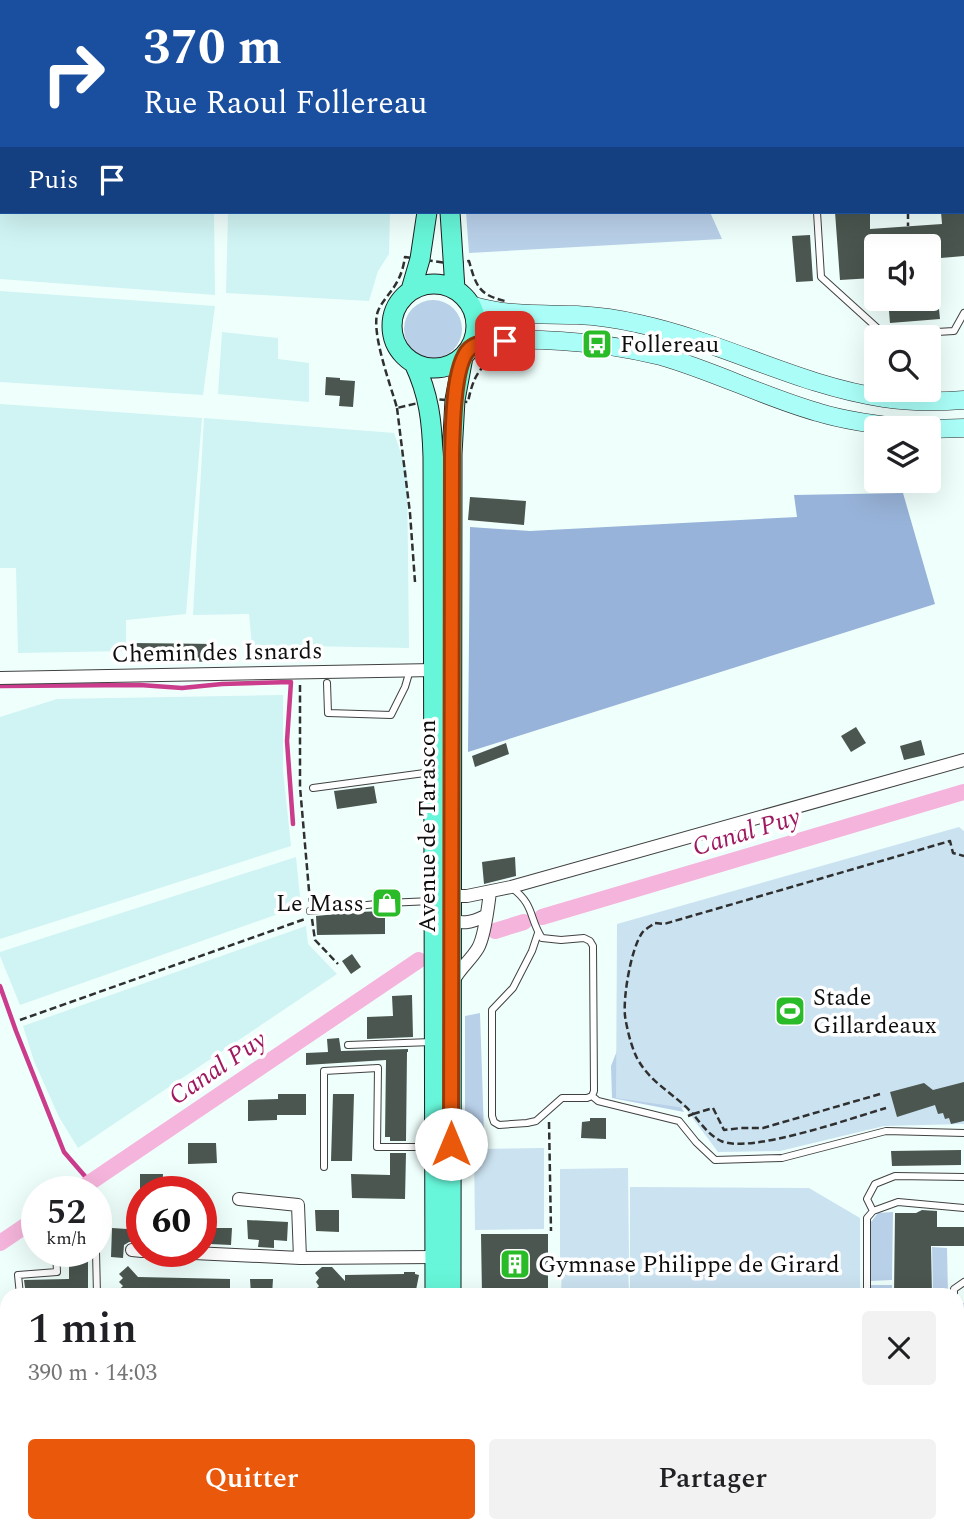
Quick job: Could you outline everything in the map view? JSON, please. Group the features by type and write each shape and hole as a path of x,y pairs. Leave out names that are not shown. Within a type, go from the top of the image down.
{"main road":[{"path":"411,290 420,259 427,214"},
{"path":"450,214 455,289"},
{"path":"440,284 455,289 471,305 475,315 475,337 467,352 452,364 439,368 414,363 397,345 392,321 395,309 411,290 425,285 440,284"},
{"name":"Avenue de Tarascon","path":"435,1288 434,1042 442,910 452,454 455,400 467,352"},
{"name":"Avenue de Tarascon","path":"414,363 428,401 432,430 434,771 442,910 451,985 451,1288"}],"street":[{"path":"471,305 506,313 612,318 672,332 855,393 913,401 964,400"},
{"path":"467,352 485,343 533,339 629,349 662,357 817,412 864,422"},
{"path":"941,429 964,428"},
{"name":"Chemin des Isnards","path":"0,678 434,670"},
{"path":"442,910 467,896 511,887 964,760"},
{"path":"451,985 458,971 471,958 481,941 490,892"},
{"path":"442,910 469,923 485,916"},
{"path":"239,1199 298,1205 300,1258"},
{"path":"217,1254 300,1258 434,1257"}],"lane":[{"path":"817,214 821,277 885,335 954,331 964,313"},
{"path":"327,683 328,713 391,715 410,670"},
{"path":"313,788 434,771"},
{"path":"511,887 526,901 542,938 584,938 593,946 592,1096"},
{"path":"310,911 386,904 442,910"},
{"path":"538,933 513,988 492,1010 492,1116 494,1122 499,1125 527,1123 536,1121 562,1098 592,1096"},
{"path":"348,1045 434,1042"},
{"path":"324,1167 324,1071 378,1068 377,1147 434,1147"},
{"path":"592,1096 598,1101 679,1121 715,1160 782,1158 886,1131 964,1133"},
{"path":"873,1211 867,1199 876,1184 895,1176 964,1177"},
{"path":"867,1288 867,1218 873,1211 898,1202 964,1208"},
{"path":"19,1288 18,1275 57,1272 57,1267"},
{"path":"96,1267 97,1288"}],"path":[{"path":"908,214 908,226"},
{"path":"405,257 420,259 453,264 469,261 482,293 506,301 506,353 493,357 476,374 468,402 435,399 397,408 381,352 377,314 399,280 405,257"},
{"path":"300,671 300,788 310,911"},
{"path":"886,1108 766,1142 729,1144 720,1140 709,1133 682,1102 655,1082 637,1057 625,1016 630,966 643,931 655,923 664,924 950,841 953,853 964,856"},
{"path":"20,1020 311,916 315,940 338,964"},
{"path":"679,1121 713,1108 724,1130 763,1128 880,1094"},
{"path":"548,1108 551,1231"}],"shaded area":[{"path":"0,214 214,214 215,295 0,279"},
{"path":"228,214 390,214 389,254 378,271 369,301 226,293"},
{"path":"466,214 711,214 722,239 469,253"},
{"path":"0,291 215,306 203,395 0,382"},
{"path":"433,300 444,302 457,313 462,329 460,340 449,353 433,358 422,356 409,345 404,329 406,318 417,305"},
{"path":"222,332 278,338 278,359 309,363 309,402 218,394"},
{"path":"0,404 202,418 186,614 126,620 126,651 18,653 16,568 0,568"},
{"path":"204,418 394,433 407,471 409,648 252,645 249,614 193,615"},
{"path":"903,493 935,604 468,752 470,527 530,531 797,517 794,495"},
{"path":"283,695 283,771 291,846 0,939 0,717 57,699"},
{"name":"Stade Gillardeaux","path":"959,827 964,831 964,1124 884,1126 780,1151 718,1152 685,1108 616,1098 617,924"},
{"path":"296,857 301,906 20,1005 0,952"},
{"path":"306,926 308,944 337,974 78,1148 59,1117 34,1061 23,1026"},
{"path":"480,1013 484,1132 465,1137 465,1016"},
{"path":"626,1028 684,1112 612,1098 611,1066"},
{"path":"544,1148 544,1229 475,1230 474,1149"},
{"path":"628,1168 629,1263 560,1263 560,1169"},
{"path":"630,1187 809,1188 860,1218 860,1288 630,1288"},
{"path":"893,1212 892,1280 871,1281 871,1222 878,1213"},
{"path":"932,1247 947,1248 948,1288 933,1288"},
{"path":"562,1265 628,1266 629,1288 561,1288"},
{"path":"871,1285 892,1285 892,1288 871,1288"}],"building":[{"path":"835,214 870,214 870,229 942,224 941,214 964,214 964,256 941,258 941,234 864,234 864,279 840,280"},
{"path":"810,235 813,281 796,282 792,236"},
{"path":"889,311 939,311 940,319 890,323"},
{"path":"326,377 355,381 353,407 339,406 340,396 325,395"},
{"path":"470,497 526,501 524,525 468,520"},
{"path":"133,643 216,644 216,649 235,649 235,661 134,663"},
{"path":"856,727 866,743 851,752 841,736"},
{"path":"921,740 925,755 904,760 900,746"},
{"path":"506,743 509,754 475,767 472,756"},
{"path":"374,786 377,803 337,809 334,791"},
{"path":"515,857 516,876 484,884 482,862"},
{"path":"385,911 385,934 317,935 316,916"},
{"path":"352,954 361,967 351,974 342,961"},
{"path":"412,995 413,1037 367,1039 367,1017 393,1016 392,996"},
{"path":"339,1038 341,1051 408,1049 406,1141 390,1141 390,1137 385,1137 386,1060 306,1065 306,1053 328,1052 327,1039"},
{"path":"964,1082 964,1121 951,1124 943,1113 938,1114 935,1105 897,1117 890,1092 924,1083 933,1090"},
{"path":"278,1094 306,1094 306,1115 277,1115 277,1120 248,1121 248,1100 278,1099"},
{"path":"333,1094 354,1094 352,1161 331,1161"},
{"path":"590,1118 606,1118 606,1139 581,1138 582,1122 590,1121"},
{"path":"188,1143 216,1143 217,1163 188,1164"},
{"path":"961,1150 961,1165 892,1166 891,1151"},
{"path":"390,1153 406,1153 405,1199 352,1198 351,1174 390,1175"},
{"path":"140,1174 163,1174 163,1176"},
{"path":"315,1210 339,1210 339,1232 316,1231"},
{"path":"922,1210 937,1211 937,1227 964,1227 964,1246 931,1246 932,1288 894,1288 895,1213 916,1213"},
{"path":"247,1220 288,1222 287,1241 274,1240 274,1248 258,1247 259,1240 248,1239"},
{"path":"112,1228 126,1229 123,1258 112,1257"},
{"path":"217,1228 232,1228 231,1245 217,1244"},
{"name":"Gymnase Philippe de Girard","path":"481,1234 548,1234 548,1288 482,1288"},
{"path":"69,1267 88,1267 88,1288 25,1288 24,1280 69,1279"},
{"path":"129,1267 138,1277 230,1279 230,1288 121,1288 123,1286 119,1282 123,1278 119,1274"},
{"path":"322,1267 332,1267 345,1281 345,1275 415,1272 419,1275 416,1288 317,1288 319,1286 316,1282 319,1278 315,1273"},
{"path":"250,1279 273,1279 272,1288 251,1288"}],"waterway":[{"path":"0,686 140,685 182,688 291,682 287,741 293,824"},
{"name":"Canal Puy","path":"542,917 964,792"},
{"name":"Canal Puy","path":"495,931 524,922"},
{"name":"Canal Puy","path":"100,1176 419,960"},
{"path":"0,986 64,1152 85,1176"},
{"name":"Canal Puy","path":"0,1243 21,1229"}],"place":[{"name":"Follereau","path":"597,344"},
{"name":"Le Mass","path":"387,903"},
{"name":"Stade Gillardeaux","path":"790,1011"},
{"name":"Gymnase Philippe de Girard","path":"515,1264"}],"route":[{"path":"451,1144 452,454 455,400 463,357 471,347 505,341"}]}
